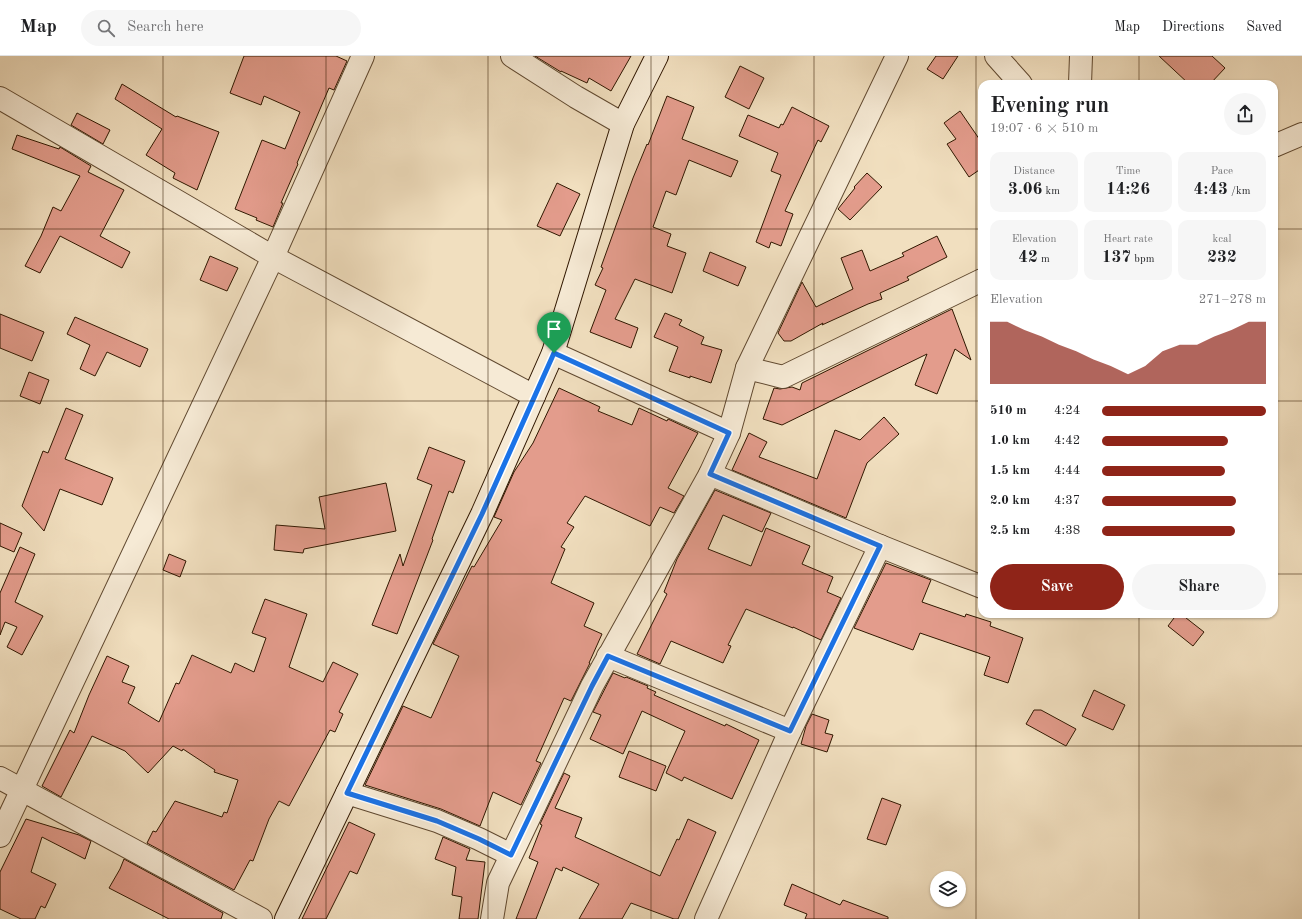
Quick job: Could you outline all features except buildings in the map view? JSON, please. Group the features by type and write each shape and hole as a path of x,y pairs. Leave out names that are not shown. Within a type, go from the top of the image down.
{"street":[{"path":"0,836 274,258 363,56"},
{"path":"512,56 576,97 623,124"},
{"path":"286,919 482,514 554,353 623,124 657,56"},
{"path":"492,919 498,883 511,855 592,686 710,474 729,433 747,368 896,56"},
{"path":"996,56 1017,80"},
{"path":"1080,80 1081,56"},
{"path":"0,98 274,258 534,396"},
{"path":"1278,144 1302,134"},
{"path":"747,368 784,377 978,282"},
{"path":"554,353 729,433"},
{"path":"710,474 880,546 978,585"},
{"path":"706,919 790,731 880,546"},
{"path":"608,656 790,731"},
{"path":"0,778 261,919"},
{"path":"347,793 437,821 511,855"}],"route":[{"path":"554,353 729,433 710,474 880,546 790,731 608,656 592,686 511,855 437,821 347,793 482,514 554,353"}]}
